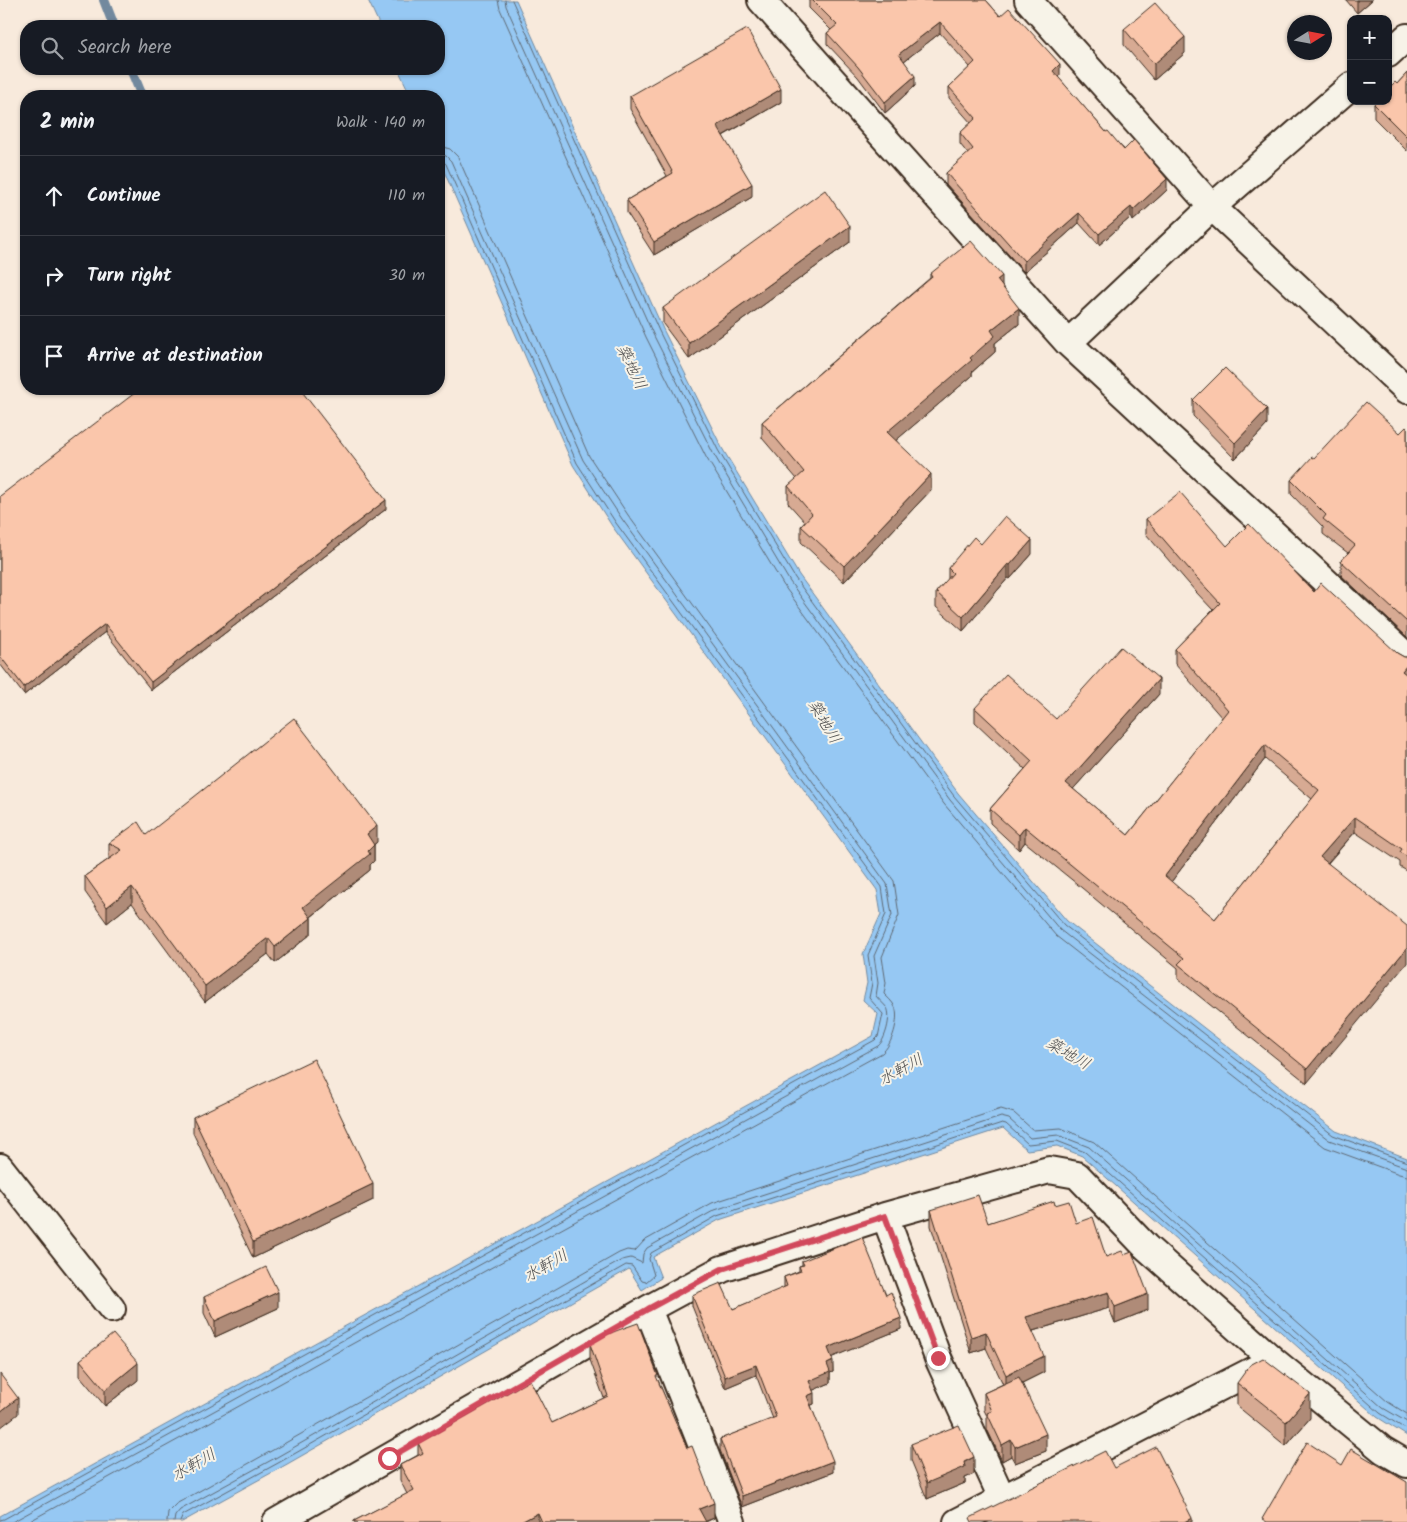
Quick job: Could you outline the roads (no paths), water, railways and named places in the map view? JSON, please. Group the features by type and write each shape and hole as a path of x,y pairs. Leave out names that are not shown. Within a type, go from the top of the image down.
{"street":[{"path":"761,0 1068,343 1407,657"},
{"path":"1028,0 1212,207 1407,390"},
{"path":"1392,50 1407,37"},
{"path":"1068,343 1212,207 1347,89"},
{"path":"0,1167 112,1309"},
{"path":"276,1522 648,1309 722,1269 885,1216 1048,1170 1077,1175 1146,1247 1273,1360 1383,1450 1407,1464"},
{"path":"885,1216 938,1358 1002,1498"},
{"path":"648,1309 732,1522"},
{"path":"957,1522 1273,1360"}],"water":[{"path":"368,0 516,0 663,329 722,448 799,575 958,793 1067,921 1336,1131 1407,1158 1407,1436 1377,1417 1082,1156 1057,1146 1027,1150 1003,1128 719,1220 653,1257 661,1278 642,1290 629,1269 182,1522 0,1522 0,1516 873,1036 878,1014 863,1000 867,983 863,954 881,914 877,890 612,526 573,465 445,174 445,90 408,90 401,75 445,75 445,20 377,20"}],"waterway":[{"path":"104,0 112,20"},
{"path":"133,75 140,90"}],"water label":[{"name":"築地川","path":"631,367"},
{"name":"築地川","path":"824,722"},
{"name":"築地川","path":"1068,1054"},
{"name":"水軒川","path":"901,1070"},
{"name":"水軒川","path":"546,1266"},
{"name":"水軒川","path":"194,1465"}]}
